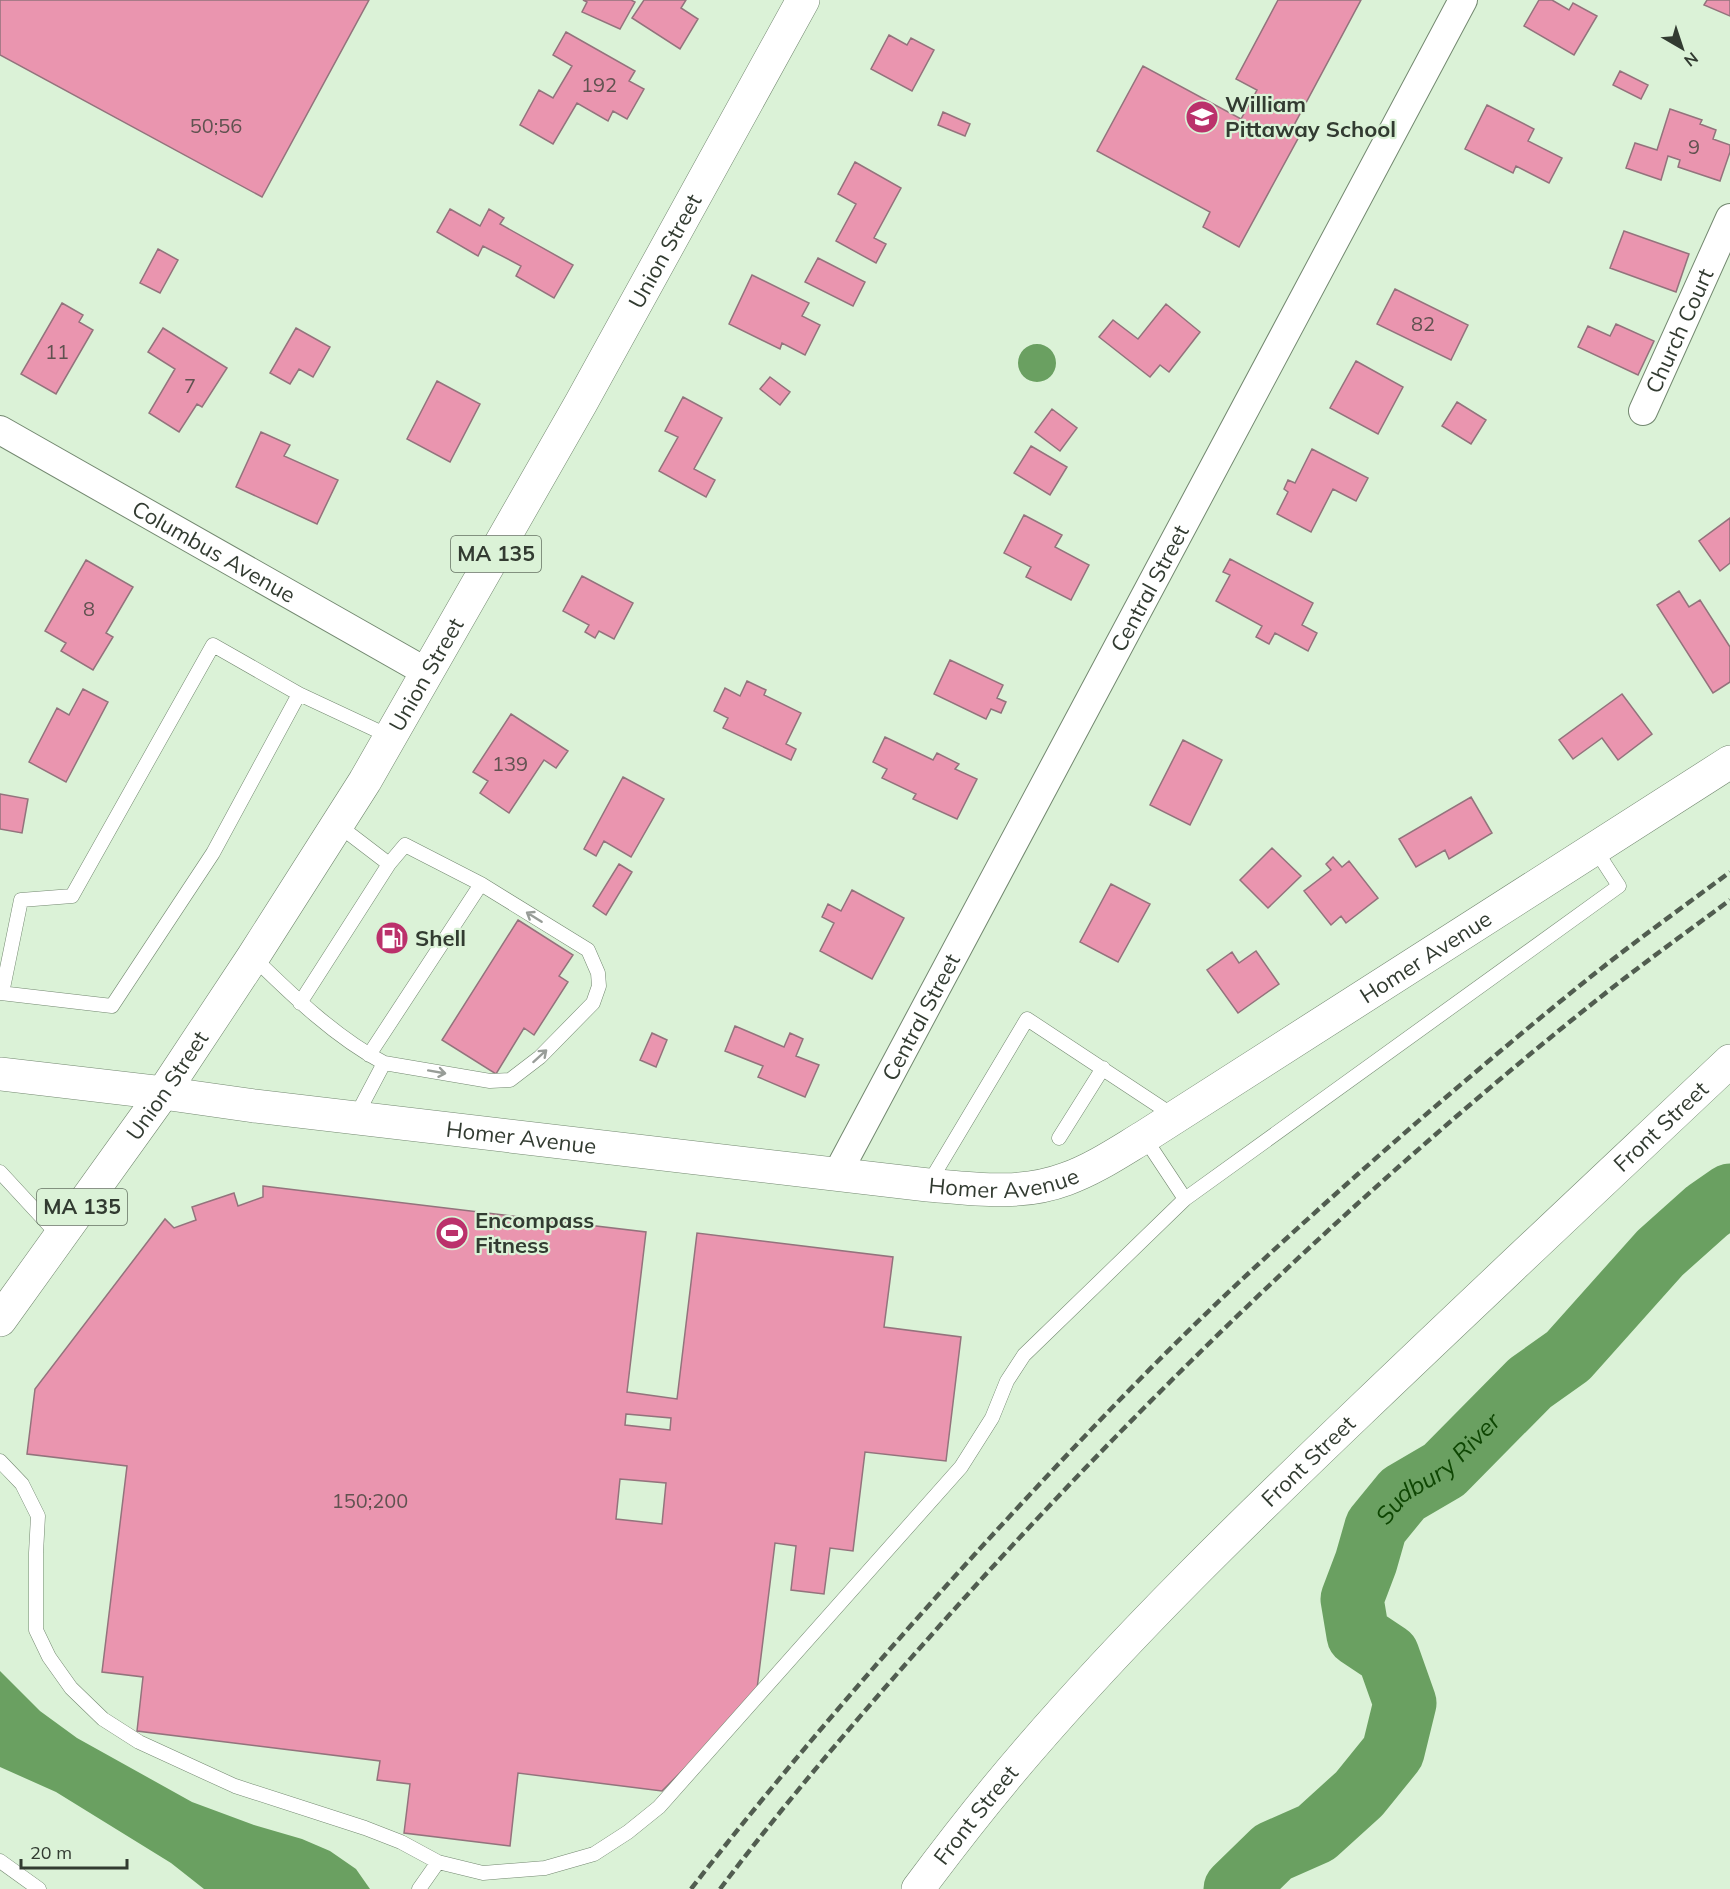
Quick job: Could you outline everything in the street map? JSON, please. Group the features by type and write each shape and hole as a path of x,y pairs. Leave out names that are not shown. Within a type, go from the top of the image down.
{"street":[{"name":"Union Street","path":"2,1312 60,1237 163,1093 338,825 428,673 581,403 803,0"},
{"name":"Central Street","path":"837,1174 1463,0"},
{"name":"Church Court","path":"1642,411 1730,218"},
{"name":"Columbus Avenue","path":"0,429 428,673"},
{"name":"Homer Avenue","path":"0,1074 928,1185 1021,1190 1049,1185 1090,1168 1144,1137 1730,762"},
{"name":"Front Street","path":"918,1889 1027,1752 1181,1586 1461,1313 1730,1061"}],"lane":[{"path":"299,694 213,854 112,1006 1,993 21,900 72,896 213,645 299,694 391,737"},
{"path":"338,825 389,864"},
{"path":"253,957 300,1003 369,1055 384,1063 490,1081 510,1080 540,1057 593,1003 599,986 598,973 588,950 481,884 405,845 389,864 300,1003"},
{"path":"0,1461 22,1484 38,1516 36,1630 49,1657 71,1689 103,1719 139,1742 235,1786 365,1828 400,1842 438,1862 483,1874 545,1868 594,1854 628,1832 659,1807 961,1467 992,1418 1007,1381 1024,1355 1185,1199 1619,886 1596,849"},
{"path":"369,1055 481,884"},
{"path":"928,1185 1027,1018 1176,1117"},
{"path":"355,1118 384,1063"},
{"path":"1059,1138 1103,1068"},
{"path":"1144,1137 1185,1199"},
{"path":"0,1172 60,1237"},
{"path":"0,1861 39,1889"},
{"path":"419,1889 438,1862"}],"shaded area":[{"path":"1037,344 1050,350 1056,363 1050,376 1037,382 1024,376 1018,363 1024,350"},
{"path":"0,1671 40,1711 77,1738 192,1802 254,1825 302,1839 330,1851 356,1869 370,1889 204,1889 171,1863 56,1792 0,1767"}],"building":[{"path":"0,0 369,0 262,197 0,55"},
{"path":"583,0 631,0 635,2 620,29 582,12 587,2"},
{"path":"644,0 686,0 681,8 698,19 680,49 632,18"},
{"path":"1278,0 1361,0 1292,129 1301,133 1239,247 1203,227 1210,212 1097,151 1143,66 1241,119 1257,90 1236,79"},
{"path":"1539,0 1552,0 1569,10 1573,3 1597,16 1574,55 1524,26"},
{"path":"1707,0 1730,0 1730,16 1704,5"},
{"path":"566,32 635,71 629,81 644,89 627,119 613,111 608,121 577,103 553,144 520,125 539,90 553,98 572,66 553,55"},
{"path":"889,35 907,45 911,38 934,50 912,91 871,69"},
{"path":"1620,71 1648,85 1641,99 1613,85"},
{"path":"1487,105 1534,129 1528,141 1562,158 1549,183 1516,166 1513,173 1465,149"},
{"path":"1670,109 1702,120 1700,124 1716,130 1713,139 1730,145 1730,152 1720,181 1678,167 1680,160 1668,156 1661,180 1626,168 1635,143 1657,150"},
{"path":"943,112 970,124 965,136 938,125"},
{"path":"855,162 901,188 874,238 886,244 876,263 836,241 856,204 838,194"},
{"path":"450,209 480,226 489,209 504,218 500,224 573,265 554,298 516,276 521,266 483,246 478,256 437,232"},
{"path":"1624,231 1689,254 1676,292 1610,268"},
{"path":"158,249 178,260 160,293 140,283"},
{"path":"818,258 865,282 853,306 805,282"},
{"path":"752,275 809,303 802,316 820,325 805,355 782,343 780,349 729,324"},
{"path":"1395,289 1468,325 1451,360 1377,324"},
{"path":"62,303 83,315 79,322 93,330 56,394 21,374"},
{"path":"1166,304 1200,332 1169,372 1160,365 1150,377 1099,337 1113,320 1138,339"},
{"path":"1616,324 1654,341 1638,375 1578,347 1588,326 1610,336"},
{"path":"163,328 227,368 202,407 197,404 179,432 149,413 175,369 148,352"},
{"path":"296,328 330,347 313,377 299,369 290,384 270,373"},
{"path":"1356,361 1403,387 1378,434 1330,408"},
{"path":"770,377 790,392 780,405 760,389"},
{"path":"437,381 480,404 450,462 407,439"},
{"path":"683,397 722,418 694,469 715,480 706,497 659,471 678,437 665,431"},
{"path":"1457,402 1486,420 1471,444 1442,426"},
{"path":"1052,409 1077,428 1060,451 1035,432"},
{"path":"261,432 290,445 284,456 338,480 317,524 236,487"},
{"path":"1031,446 1067,467 1050,495 1014,473"},
{"path":"1312,449 1368,478 1356,501 1333,489 1311,532 1277,514 1288,492 1284,489 1288,480 1295,483"},
{"path":"1024,515 1062,535 1055,547 1089,565 1071,600 1026,577 1031,567 1004,553"},
{"path":"1730,518 1730,563 1720,571 1699,541"},
{"path":"1230,559 1313,603 1302,625 1317,633 1308,651 1275,633 1269,644 1256,637 1262,626 1216,601 1230,575 1223,572"},
{"path":"86,560 133,587 106,633 113,637 93,670 61,651 66,643 45,631"},
{"path":"582,576 633,603 614,639 599,631 595,638 585,632 589,625 563,611"},
{"path":"1679,591 1689,607 1700,600 1730,647 1730,682 1713,693 1657,605"},
{"path":"950,660 1003,685 997,698 1006,702 1001,713 991,709 986,719 934,694"},
{"path":"747,681 766,690 764,695 801,713 786,744 796,749 791,760 723,728 728,718 714,711 725,688 740,696"},
{"path":"83,689 108,702 66,782 29,762 57,708 69,715"},
{"path":"1622,694 1652,734 1618,760 1602,738 1573,759 1559,740"},
{"path":"511,714 568,751 556,768 544,760 509,813 480,793 488,781 473,772"},
{"path":"885,737 933,760 937,753 959,764 955,769 977,779 957,819 913,799 916,794 882,778 887,769 873,762"},
{"path":"1183,740 1222,760 1190,825 1150,805"},
{"path":"623,777 664,799 631,857 604,841 596,856 584,849"},
{"path":"0,794 28,799 22,833 0,829"},
{"path":"1471,797 1492,833 1449,859 1445,850 1416,867 1399,839"},
{"path":"1272,848 1301,876 1268,908 1240,880"},
{"path":"1333,857 1342,867 1349,861 1378,898 1346,923 1341,916 1331,925 1304,891 1331,870 1326,864"},
{"path":"619,864 632,872 606,915 593,906"},
{"path":"1111,884 1150,904 1118,962 1080,942"},
{"path":"852,890 904,918 872,979 820,951 834,923 822,917 828,904 841,911"},
{"path":"518,920 573,955 559,976 568,982 534,1035 524,1028 496,1074 442,1040"},
{"path":"1256,951 1279,984 1238,1013 1207,970 1232,952 1239,963"},
{"path":"735,1026 784,1047 790,1033 803,1039 796,1056 819,1065 805,1097 758,1077 763,1066 725,1051"},
{"path":"652,1033 667,1040 656,1067 640,1060"},
{"path":"263,1186 646,1232 627,1392 677,1399 697,1233 893,1257 884,1327 961,1337 946,1461 865,1452 853,1551 830,1548 824,1594 791,1590 796,1546 775,1543 756,1697 662,1791 518,1773 510,1846 404,1833 410,1784 377,1780 380,1761 137,1731 143,1677 102,1672 127,1466 27,1454 35,1389 165,1219 174,1228 196,1220 192,1207 234,1193 238,1206 263,1197","holes":["626,1414 671,1418 670,1430 625,1425","620,1479 666,1483 662,1524 616,1519"]}],"waterway":[{"name":"Sudbury River","path":"1235,1889 1273,1852 1316,1833 1359,1794 1393,1752 1405,1703 1388,1655 1358,1635 1352,1599 1376,1527 1403,1494 1444,1470 1530,1383 1568,1356 1660,1253 1707,1211 1730,1195"}],"railway":[{"path":"691,1889 794,1761 902,1636 1042,1481 1180,1339 1291,1234 1453,1091 1597,972 1730,872"},
{"path":"720,1889 813,1772 977,1584 1122,1430 1197,1355 1273,1282 1430,1139 1593,1003 1730,900"}],"place":[{"name":"William Pittaway School","path":"1202,117"},
{"name":"Shell","path":"392,938"},
{"name":"Encompass Fitness","path":"452,1233"}]}
